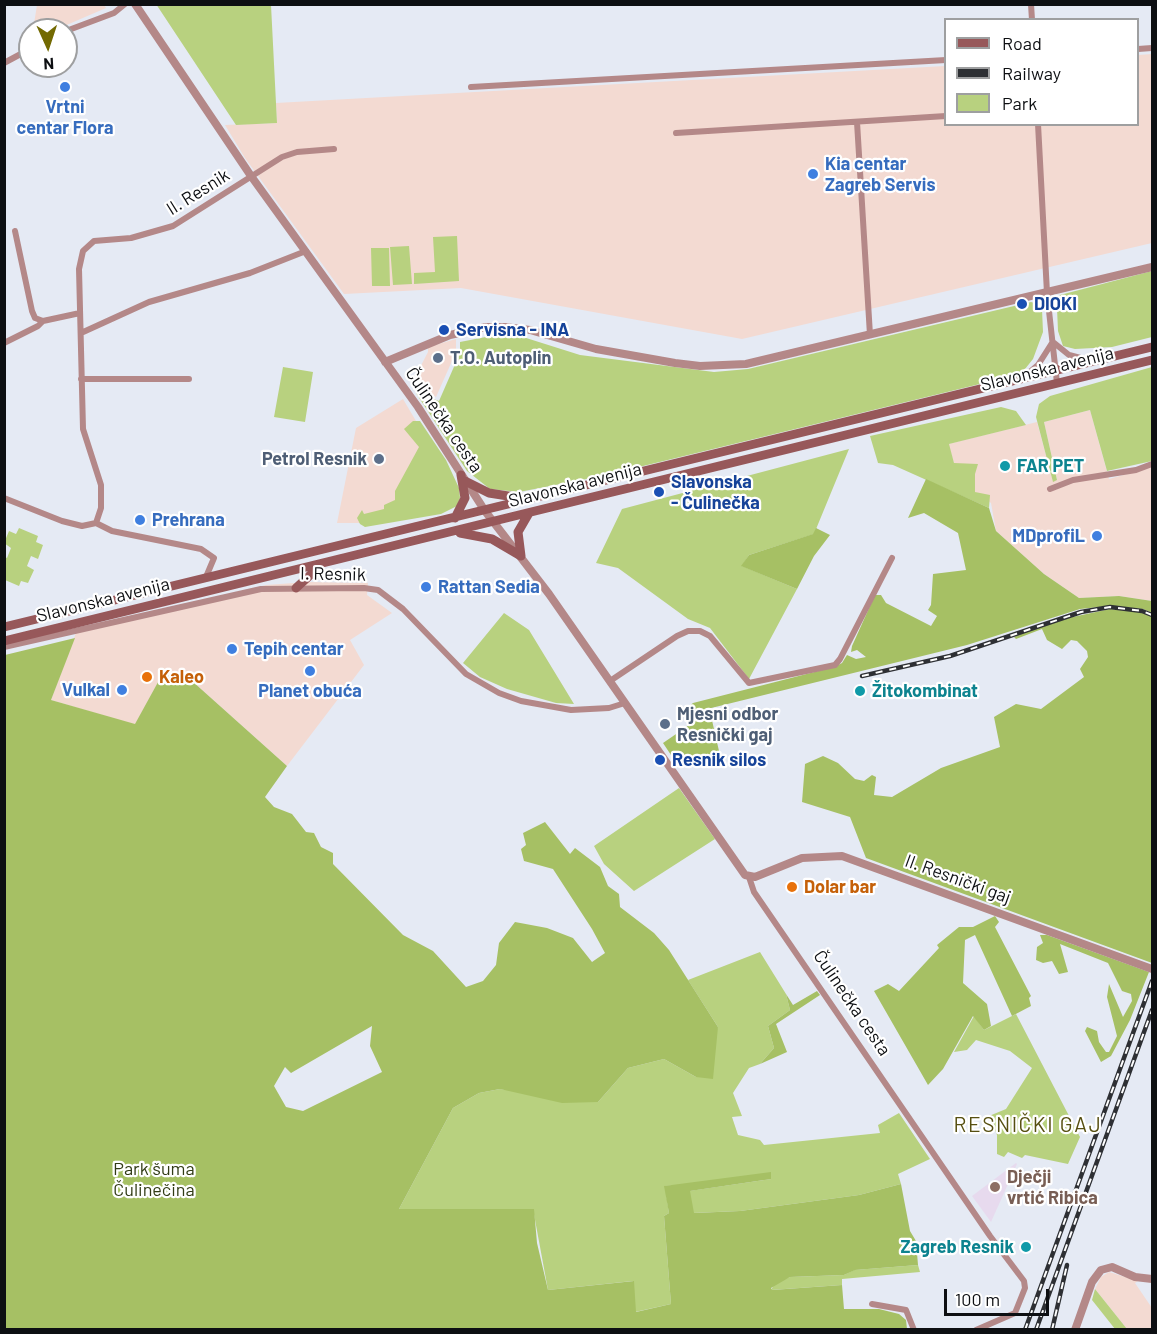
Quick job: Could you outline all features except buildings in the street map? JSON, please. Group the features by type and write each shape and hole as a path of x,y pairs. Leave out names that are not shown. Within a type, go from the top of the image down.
{"main road":[{"name":"Slavonska avenija","path":"4,627 1152,347"},
{"name":"Slavonska avenija","path":"4,641 1152,360"},
{"path":"463,478 495,495 533,498"},
{"path":"455,518 465,498 463,478"},
{"path":"521,556 518,532 529,513"},
{"path":"445,533 478,535 492,539 521,556"},
{"path":"296,588 323,564"}],"street":[{"path":"78,26 114,13 125,4"},
{"name":"Čulinečka cesta","path":"135,4 251,176 385,362 485,511 521,556 740,869 749,877 756,894 990,1236 1024,1281 1026,1288 1015,1313 976,1329"},
{"path":"4,63 18,56"},
{"path":"471,87 944,60"},
{"path":"676,133 944,117"},
{"path":"857,122 870,335"},
{"name":"Slavonska avenija","path":"1038,126 1047,293 1056,371"},
{"path":"251,176 282,157 297,152 333,149"},
{"name":"II. Resnik","path":"96,523 101,508 101,485 86,442 81,379 79,259 87,246 101,239 131,238 173,226 251,176"},
{"path":"15,231 35,318 43,321 80,313"},
{"path":"81,333 149,302 250,273 306,251"},
{"path":"385,362 450,335 486,327 530,330 571,343 700,366 735,365 1152,267"},
{"path":"4,343 38,326 43,321"},
{"name":"Slavonska avenija","path":"1053,342 1069,355 1094,361"},
{"name":"Slavonska avenija","path":"1019,380 1038,365 1053,342"},
{"path":"1056,371 1057,383"},
{"path":"81,379 189,379"},
{"path":"1050,489 1073,480 1119,473 1152,464"},
{"path":"4,498 62,521 82,526 96,523 112,531 196,547 214,558 205,579"},
{"path":"610,681 688,631 700,631 710,636 749,683 835,665 892,558"},
{"name":"I. Resnik","path":"4,647 261,589 364,588 378,590 423,628 466,674 499,693 521,701 571,710 609,708 626,703"},
{"name":"II. Resnički gaj","path":"749,877 802,858 842,856 1152,969"},
{"path":"1075,1329 1094,1278 1107,1268 1118,1268 1140,1279 1152,1279"},
{"path":"872,1304 906,1310 914,1329"}],"shaded area":[{"path":"37,5 104,5 106,8 78,20 78,18 35,18"},
{"path":"1152,54 1152,243 742,339 461,288 344,294 245,158 225,125 277,123 276,103 944,66 944,126 1139,126 1139,55"},
{"path":"456,339 456,352 436,397 412,383 428,352 428,347"},
{"path":"403,399 455,487 362,523 337,523 356,428"},
{"path":"1090,410 1109,479 1152,467 1152,601 1119,596 1079,598 1044,574 996,531 991,503 975,492 975,474 954,463 948,444 1037,422 1053,481 1057,480 1044,422"},
{"path":"308,582 368,583 367,595 392,613 350,640 364,665 287,766 182,672 163,673 135,725 51,700 77,630 266,585"},
{"name":"Dječji vrtić Ribica","path":"1017,1164 991,1222 972,1196"},
{"path":"1109,1272 1138,1281 1135,1283 1152,1308 1152,1329 1127,1329 1095,1289 1101,1277"}],"green space":[{"path":"156,4 271,5 277,123 236,125"},
{"path":"457,236 459,281 414,284 414,273 435,272 433,237"},
{"path":"409,246 412,284 393,285 390,247"},
{"path":"371,248 389,248 390,286 372,286"},
{"path":"1152,271 1152,337 1112,347 1075,349 1063,346 1058,331 1057,308 1060,295"},
{"path":"1031,302 1038,304 1042,309 1043,332 1033,359 1021,374 602,476 519,492 490,489 467,471 416,393 439,401 460,353 460,342 496,335 523,337 580,355 714,372 748,369"},
{"path":"283,367 313,372 305,422 274,417"},
{"path":"1152,367 1152,461 1107,471 1090,410 1044,422 1057,480 1053,482 1036,417 1039,404 1050,396"},
{"path":"1001,407 1016,411 1026,425 949,444 954,463 978,464 975,474 975,492 990,495 989,508 893,465 878,463 870,436"},
{"path":"413,421 420,421 446,460 459,488 460,498 457,506 441,514 365,527 357,518 362,510 364,514 384,509 384,505 395,500 395,491 419,447 404,429"},
{"path":"849,449 814,534 749,555 742,566 797,589 749,679 710,628 688,619 618,568 596,563 622,509"},
{"path":"926,479 989,508 996,531 1044,574 1079,598 1119,596 1152,601 1152,613 1143,609 1109,606 1080,609 967,645 691,713 687,708 693,703 834,667 842,663 847,655 856,659 866,657 857,650 851,652 875,595 881,595 886,603 931,626 937,616 928,610 931,605 933,574 966,570 958,533 924,513 908,518"},
{"path":"19,528 38,536 36,542 43,545 38,559 31,556 27,566 34,570 28,583 21,581 19,586 5,580 5,557 7,558 11,548 4,543 9,531 16,534"},
{"path":"816,528 830,535 814,556 797,589 741,566 749,555 813,534"},
{"path":"1110,609 1141,612 1152,617 1152,963 866,858 850,817 802,802 805,764 823,756 838,763 855,779 864,781 872,775 876,777 874,795 892,797 941,768 1000,747 994,717 1016,704 1041,709 1084,677 1080,669 1088,657 1087,651 1077,641 1071,640 1062,649 1047,640 1042,629 1016,639 1014,637 1049,622"},
{"path":"504,613 529,630 574,704 556,703 507,689 480,677 463,663"},
{"name":"Park šuma Čulinečina","path":"75,638 51,700 135,724 163,673 182,672 287,766 265,797 274,807 292,814 306,832 314,833 321,847 333,853 333,864 403,935 433,951 466,987 483,981 496,965 499,943 515,922 547,928 573,938 592,962 605,953 553,869 524,861 521,849 526,845 523,833 545,822 570,854 575,848 600,867 608,886 619,894 620,907 654,933 669,950 718,1027 713,1079 696,1077 664,1059 628,1068 598,1102 562,1103 500,1089 479,1093 453,1108 399,1209 534,1209 537,1243 548,1290 634,1281 636,1312 671,1304 664,1216 669,1213 664,1186 771,1172 771,1179 690,1191 694,1213 740,1211 859,1195 901,1184 910,1231 916,1241 918,1265 855,1270 844,1275 790,1277 771,1288 772,1290 842,1285 844,1309 879,1309 899,1314 906,1320 907,1329 5,1329 5,655","holes":["372,1026 370,1046 382,1072 303,1111 286,1107 274,1086 285,1067 291,1073"]},
{"path":"711,716 719,751 717,759 679,767 663,743 695,721"},
{"path":"679,788 715,839 634,891 604,864 594,846"},
{"path":"995,916 999,922 995,927 1031,996 1029,998 1031,1006 1012,1016 975,935 965,940 963,983 987,1004 991,1026 984,1030 973,1016 943,1069 928,1085 874,991 888,984 899,991 939,948 937,945 959,927 973,927"},
{"path":"1040,935 1047,935 1149,972 1130,1020 1111,1056 1101,1062 1085,1031 1087,1027 1097,1031 1099,1042 1106,1052 1109,1052 1117,1036 1107,997 1109,984 1123,1017 1132,1001 1131,994 1122,991 1108,963 1060,944 1068,972 1059,974 1052,961 1043,963 1036,960 1037,947 1043,943"},
{"path":"760,952 786,994 790,1010 768,1026 774,1048 760,1064 749,1068 733,1093 742,1116 732,1117 738,1135 760,1140 764,1145 880,1133 878,1125 899,1113 930,1159 898,1174 901,1184 859,1195 740,1211 693,1213 689,1191 771,1179 665,1186 669,1213 664,1216 671,1304 635,1312 633,1281 548,1290 533,1209 399,1209 453,1108 479,1093 500,1089 598,1102 628,1068 664,1059 696,1077 718,1027 688,980"},
{"path":"817,991 820,995 776,1024 787,1052 760,1064 774,1048 768,1026 790,1010 786,994 793,1005"},
{"path":"1016,1014 1080,1137 1068,1164 1025,1155 1022,1158 1008,1152 1004,1157 997,1154 997,1135 989,1116 1006,1109 1032,1068 1010,1051 976,1040 967,1050 954,1052 974,1016 984,1030"},
{"path":"918,1265 920,1272 842,1279 842,1285 771,1290 775,1283 790,1277 844,1275 854,1270"},
{"path":"1095,1289 1127,1329 1115,1329 1092,1300"}],"railway":[{"path":"862,676 950,656 1081,612 1110,607 1142,611 1152,615"},
{"path":"1025,1330 1152,981"},
{"path":"1036,1330 1152,1010"},
{"path":"1052,1330 1067,1265"}],"place":[{"name":"Vrtni centar Flora","path":"65,87"},
{"name":"Kia centar Zagreb Servis","path":"813,174"},
{"name":"DIOKI","path":"1022,304"},
{"name":"Servisna - INA","path":"444,330"},
{"name":"T.O. Autoplin","path":"438,358"},
{"name":"Petrol Resnik","path":"379,459"},
{"name":"FAR PET","path":"1005,466"},
{"name":"Slavonska - Čulinečka","path":"659,492"},
{"name":"Prehrana","path":"140,520"},
{"name":"MDprofiL","path":"1097,536"},
{"name":"Rattan Sedia","path":"426,587"},
{"name":"Tepih centar","path":"232,649"},
{"name":"Planet obuća","path":"310,671"},
{"name":"Kaleo","path":"147,677"},
{"name":"Vulkal","path":"122,690"},
{"name":"Žitokombinat","path":"860,691"},
{"name":"Mjesni odbor Resnički gaj","path":"665,724"},
{"name":"Resnik silos","path":"660,760"},
{"name":"Dolar bar","path":"792,887"},
{"name":"Dječji vrtić Ribica","path":"995,1187"},
{"name":"Zagreb Resnik","path":"1026,1247"}],"district":[{"name":"RESNIČKI GAJ","path":"1028,1125"}]}
